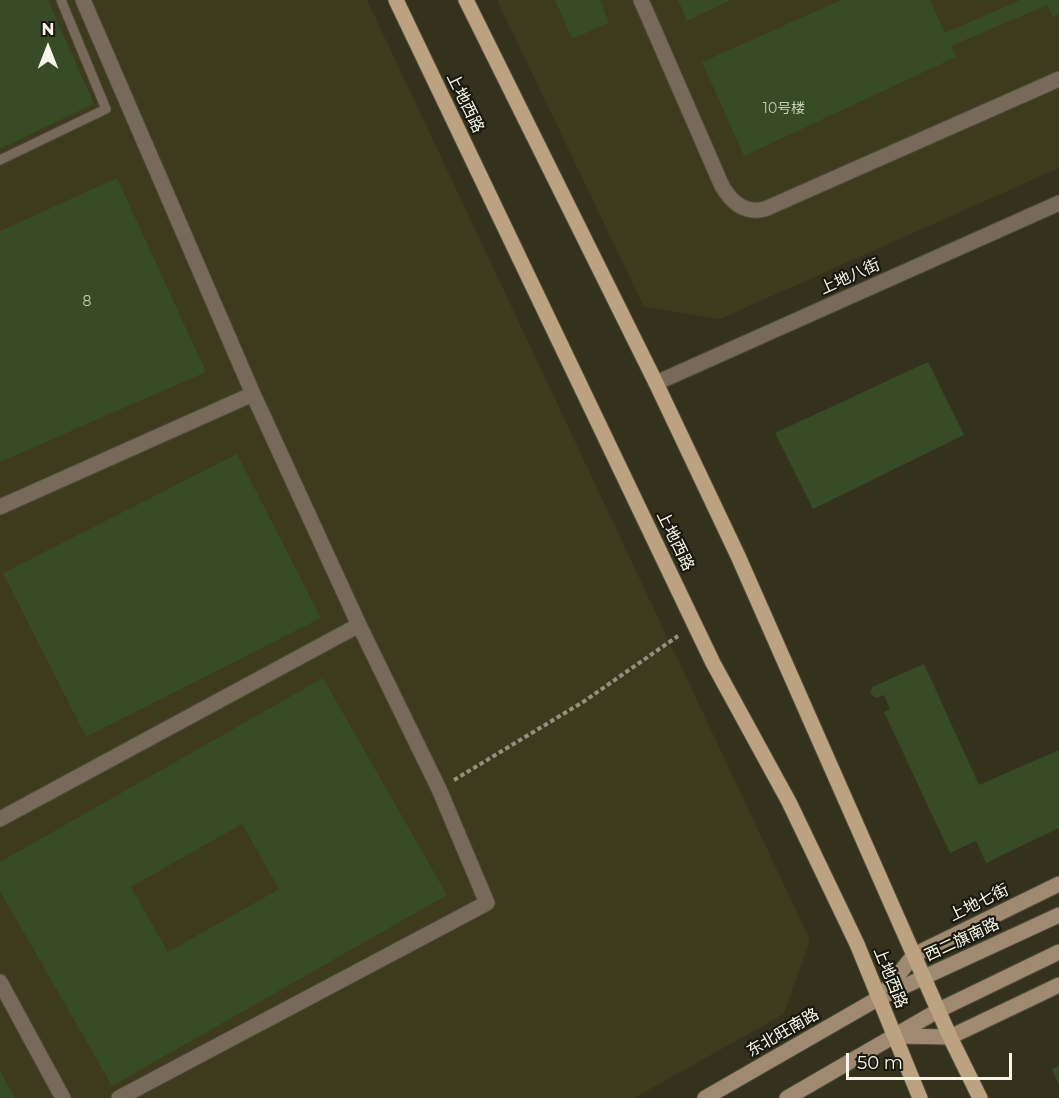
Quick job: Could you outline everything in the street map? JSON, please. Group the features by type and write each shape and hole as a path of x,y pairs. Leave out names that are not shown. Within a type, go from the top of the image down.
{"main road":[{"name":"上地西路","path":"396,0 712,663 794,812 857,945 920,1098"},
{"name":"上地西路","path":"466,0 656,383 738,556 914,955 981,1098"},
{"name":"上地七街","path":"914,955 1059,884"},
{"name":"西二旗南路","path":"879,998 1059,915"},
{"path":"787,1098 939,1010 1059,952"},
{"path":"879,998 914,955"},
{"path":"895,1036 951,1037 1059,985"},
{"name":"东北旺南路","path":"705,1098 879,998"}],"street":[{"path":"83,0 254,394 358,625 439,789 487,903 119,1098"},
{"path":"641,0 723,186 732,201 747,210 765,209 1059,79"},
{"name":"上地八街","path":"656,383 1059,203"},
{"path":"0,507 254,394"},
{"path":"0,819 358,625"},
{"path":"0,982 63,1098"}],"lane":[{"path":"0,160 106,110 61,0"}],"path":[{"path":"439,789 583,702 678,636"}],"shaded area":[{"path":"0,0 367,0 810,940 784,1014 634,1098 0,1098"},
{"path":"497,0 1059,0 1059,168 720,319 644,307"}],"building":[{"path":"0,0 48,0 94,104 0,149"},
{"path":"555,0 600,0 609,23 572,39"},
{"path":"678,0 731,0 687,21"},
{"path":"841,0 930,0 945,33 1020,0 1059,0 1059,14 1053,17 1047,5 951,46 956,57 744,156 702,62"},
{"path":"117,178 206,372 0,462 0,231"},
{"path":"928,362 964,435 813,509 775,433"},
{"path":"237,454 321,618 86,737 3,573"},
{"path":"924,664 979,785 1059,750 1059,828 986,863 976,841 950,853 884,712 890,709 884,695 876,698 870,693 872,687"},
{"path":"323,678 447,895 112,1086 0,891 0,862","holes":["242,824 279,889 168,952 131,887"]},
{"path":"1059,1065 1059,1085 1052,1069"},
{"path":"0,1071 15,1098 0,1098"}]}
